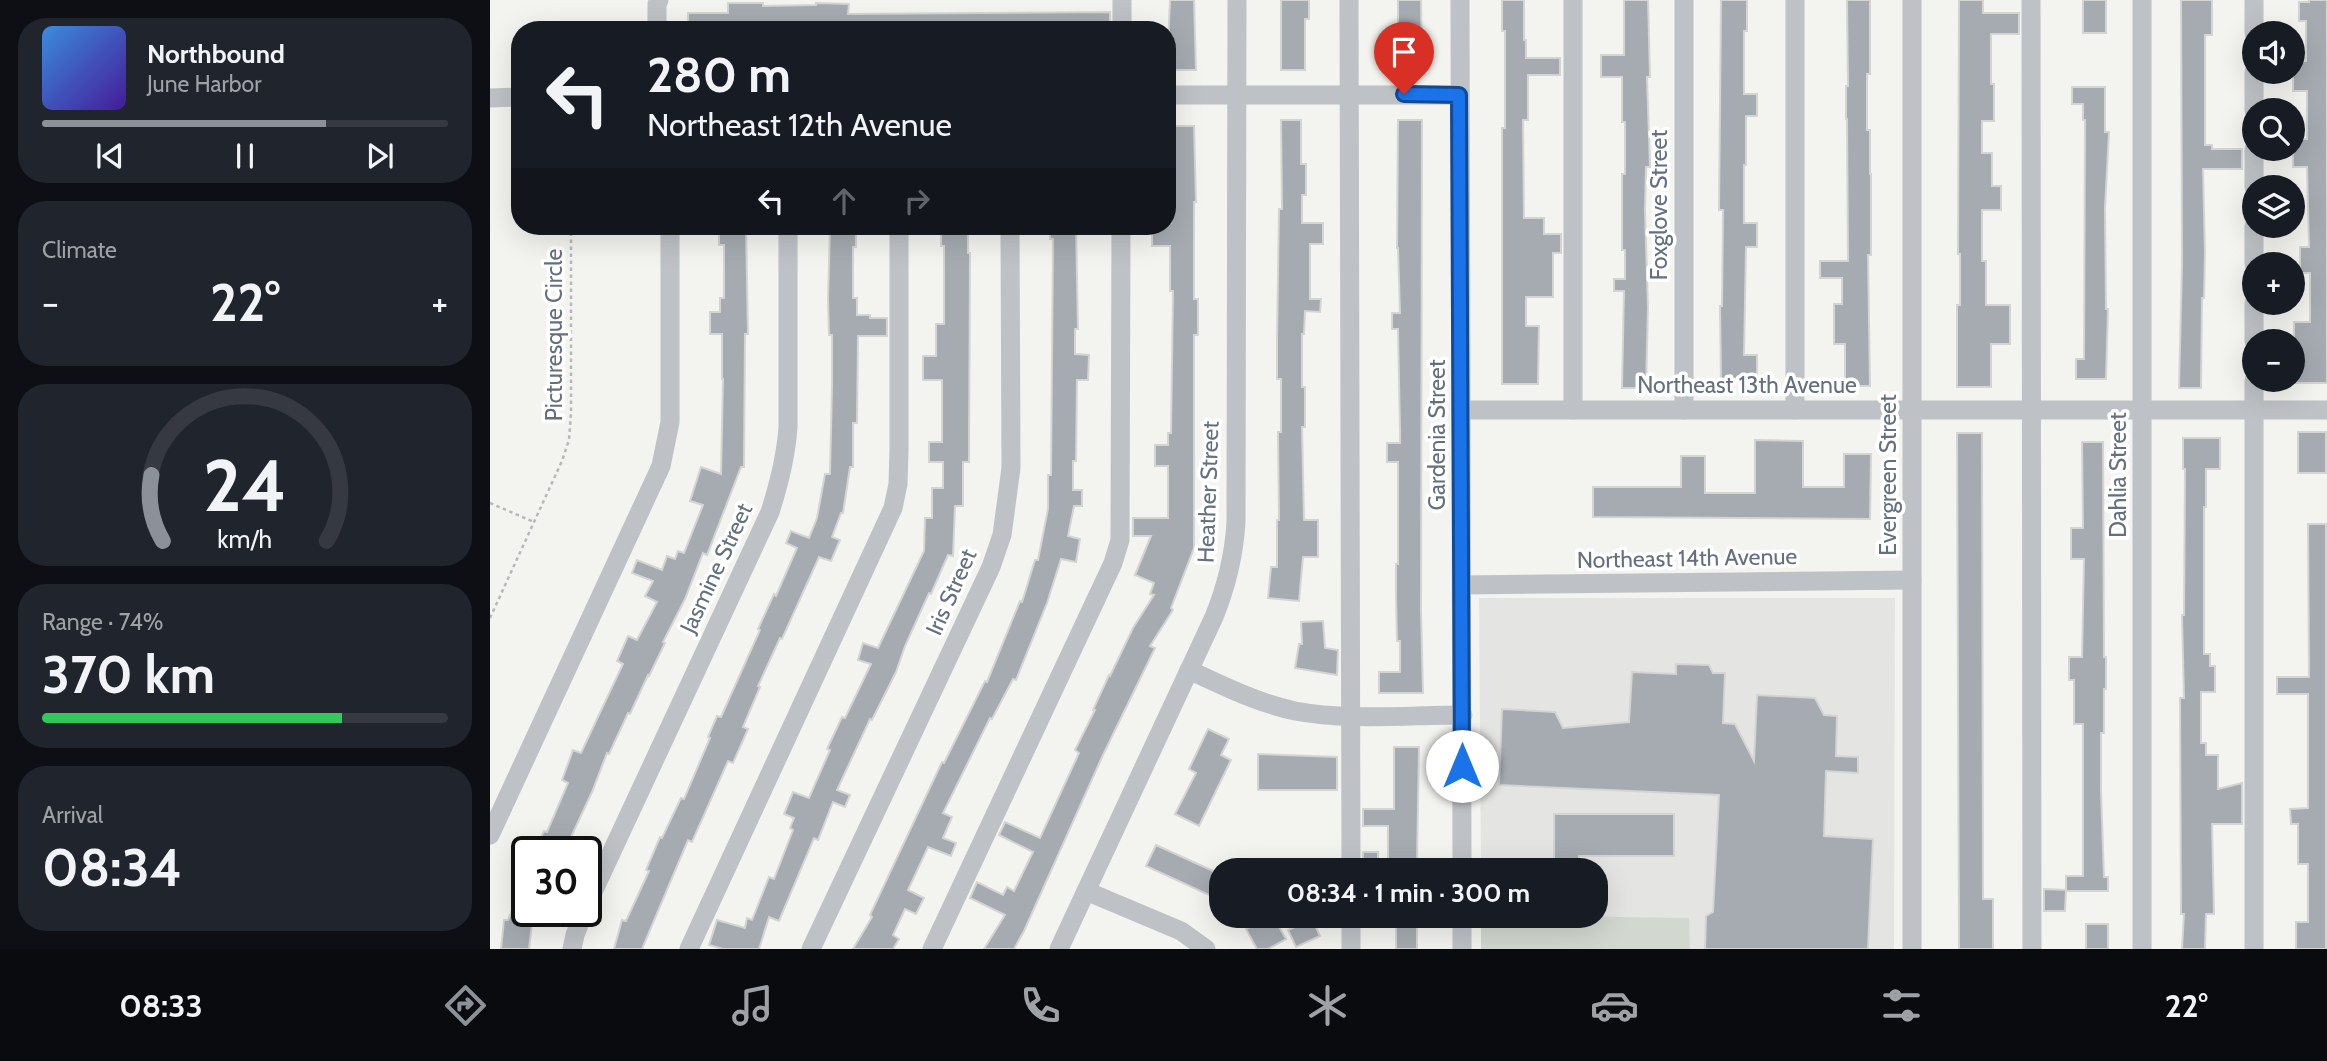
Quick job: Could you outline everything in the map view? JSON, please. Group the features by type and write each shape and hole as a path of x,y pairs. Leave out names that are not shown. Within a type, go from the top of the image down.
{"street":[{"path":"657,21 659,0"},
{"path":"1122,0 1122,21"},
{"name":"Heather Street","path":"1059,949 1222,599 1229,576 1234,549 1237,0"},
{"path":"1349,0 1351,858"},
{"name":"Gardenia Street","path":"1460,0 1462,858"},
{"path":"1573,0 1573,410"},
{"name":"Foxglove Street","path":"1684,0 1684,410"},
{"path":"1795,0 1795,410"},
{"name":"Evergreen Street","path":"1912,0 1912,949"},
{"path":"2031,0 2032,949"},
{"name":"Dahlia Street","path":"2142,0 2142,949"},
{"path":"2254,0 2254,21"},
{"path":"1176,95 1459,95"},
{"path":"490,98 511,97"},
{"path":"490,835 661,466 670,422 670,235"},
{"name":"Jasmine Street","path":"602,872 770,512 780,481 788,427 788,235"},
{"path":"689,949 892,508 898,472 899,235"},
{"name":"Iris Street","path":"811,949 990,567 1002,535 1011,468 1010,235"},
{"path":"932,949 1108,574 1120,540 1121,235"},
{"path":"2254,949 2255,392"},
{"name":"Northeast 13th Avenue","path":"1461,410 2327,410"},
{"name":"Northeast 14th Avenue","path":"1462,585 1912,580"},
{"path":"1189,670 1245,695 1305,712 1351,715 1463,715"},
{"path":"1086,891 1181,931 1206,949"},
{"path":"572,949 578,927"},
{"path":"1351,928 1351,949"},
{"path":"1462,928 1462,949"}],"path":[{"name":"Picturesque Circle","path":"490,618 562,461 569,440 571,235"},
{"path":"490,503 534,522"}],"shaded area":[{"path":"1479,598 1895,598 1894,949 1690,949 1688,918 1608,917 1608,858 1481,858"},
{"path":"1608,917 1689,918 1690,949 1481,949 1481,928 1608,928"}],"building":[{"path":"1170,0 1194,0 1196,70 1176,70 1176,21 1169,21"},
{"path":"1281,0 1309,0 1309,19 1305,19 1305,70 1281,70"},
{"path":"1398,0 1421,0 1422,70 1398,70"},
{"path":"1502,0 1524,0 1526,58 1560,58 1560,75 1528,75 1528,120 1523,120 1524,218 1544,218 1544,234 1561,234 1561,253 1553,253 1553,297 1526,297 1526,326 1539,326 1538,384 1502,384 1502,128 1505,128 1505,31 1502,31"},
{"path":"1624,0 1648,0 1650,167 1646,167 1645,210 1648,308 1646,388 1622,388 1624,291 1614,291 1614,279 1625,279 1625,250 1622,250 1625,122 1622,122 1622,77 1601,77 1601,55 1624,55"},
{"path":"1721,0 1747,0 1744,94 1757,94 1757,116 1746,116 1744,223 1757,223 1757,247 1746,247 1744,355 1757,355 1757,381 1721,381"},
{"path":"1847,0 1870,0 1867,130 1870,130 1871,174 1871,255 1868,255 1870,386 1845,386 1845,344 1834,344 1834,304 1842,304 1842,278 1820,278 1820,261 1848,261"},
{"path":"1959,0 1983,0 1983,13 2019,13 2019,34 1991,34 1994,121 1982,121 1982,153 1992,153 1992,186 2001,186 2001,210 1982,210 1982,261 1986,261 1986,305 2010,305 2010,344 1991,344 1991,387 1957,387 1957,305 1960,305"},
{"path":"2083,0 2106,0 2106,33 2083,33"},
{"path":"2181,0 2212,0 2212,35 2205,35 2205,145 2212,145 2212,149 2242,149 2242,169 2203,169 2205,253 2201,388 2179,388 2182,264"},
{"path":"2327,0 2327,383 2305,383 2305,329 2294,329 2294,322 2310,322 2310,273 2305,273 2305,252 2300,252 2300,247 2309,247 2307,167 2293,167 2293,161 2305,161 2307,91 2293,91 2293,84 2305,84 2306,21 2299,21 2299,2"},
{"path":"728,3 763,3 763,6 816,3 849,4 848,14 1110,12 1110,21 688,21 688,13 728,13"},
{"path":"2072,87 2105,87 2105,132 2109,132 2105,208 2108,309 2106,379 2076,379 2076,359 2084,359 2085,120 2083,104 2072,104"},
{"path":"1281,120 1301,120 1301,164 1306,164 1302,223 1323,223 1323,244 1310,244 1310,299 1321,299 1320,312 1305,311 1302,334 1302,387 1305,387 1305,427 1302,427 1304,520 1318,520 1318,557 1303,557 1299,601 1268,598 1271,567 1277,567 1279,520 1278,432 1281,432 1281,379 1277,379 1277,341 1279,209 1282,209"},
{"path":"1398,120 1422,120 1423,693 1379,693 1379,672 1400,672 1396,597 1398,462 1387,462 1387,443 1400,443 1398,329 1392,329 1392,313 1400,313 1397,248"},
{"path":"1176,126 1194,126 1194,299 1198,299 1198,335 1194,335 1194,548 1171,608 1173,610 1150,646 1155,648 1102,757 1024,931 1014,949 984,949 1005,915 970,898 977,882 1003,895 1007,887 1014,891 1033,852 999,835 1005,822 1040,838 1079,753 1075,750 1109,675 1133,628 1154,595 1150,594 1154,583 1135,575 1151,536 1133,536 1133,518 1168,518 1168,466 1155,466 1155,445 1168,445 1168,433 1171,433 1173,291 1170,291 1170,246 1152,246 1152,235 1176,235"},
{"path":"719,235 746,235 748,334 745,334 744,467 741,467 707,555 703,553 685,599 663,642 665,643 609,754 607,753 571,836 542,836 544,831 547,832 568,783 562,780 573,750 581,753 623,664 617,661 628,636 637,640 657,602 645,596 653,581 632,573 637,560 662,570 667,556 675,559 678,551 684,553 703,505 690,501 701,467 721,474 722,334 710,334 710,312 720,312 720,298 724,298 724,245 719,245"},
{"path":"830,235 856,235 856,247 853,247 853,298 857,298 857,315 887,318 887,336 858,336 857,423 853,423 853,467 850,467 843,513 832,537 840,540 831,561 819,557 758,686 760,687 743,727 748,729 733,763 728,761 692,842 688,840 642,949 614,949 622,920 626,921 649,871 646,870 660,837 662,838 681,798 684,799 717,716 721,717 760,630 758,629 797,548 786,543 791,531 809,538 817,518 825,474 830,474 832,335 829,335"},
{"path":"941,235 968,235 969,462 963,462 963,506 955,506 953,556 948,555 931,594 929,593 896,672 872,720 870,719 837,790 850,795 845,807 833,802 818,840 814,838 779,921 769,917 759,949 723,949 709,945 717,920 745,928 747,918 752,920 769,877 774,879 793,830 790,828 794,818 784,814 793,792 809,798 830,750 827,749 871,664 858,660 863,643 878,648 924,551 925,518 932,518 932,488 943,488 943,462 929,462 929,442 942,442 942,380 923,380 923,356 936,356 936,324 944,324 944,246 941,246"},
{"path":"1050,235 1076,235 1078,329 1075,329 1075,354 1089,355 1088,380 1077,380 1073,490 1082,490 1082,506 1074,506 1068,536 1080,539 1076,562 1061,559 1047,603 1016,680 1013,679 992,719 990,718 943,813 952,817 943,838 956,843 951,856 928,847 908,890 924,898 916,914 905,909 893,935 899,939 893,949 853,949 872,917 870,915 942,762 944,763 985,681 987,682 1020,601 1022,602 1035,560 1038,560 1048,509 1048,475 1051,475 1053,239 1050,239"},
{"path":"2298,432 2326,432 2326,473 2298,473"},
{"path":"1957,433 1982,433 1983,899 1993,899 1993,949 1959,949"},
{"path":"2183,438 2220,438 2220,469 2206,469 2204,654 2210,654 2210,666 2215,666 2215,692 2201,692 2201,743 2206,743 2206,755 2218,755 2218,789 2242,783 2242,824 2212,824 2214,914 2206,914 2205,949 2182,949 2184,914 2181,914 2180,698 2184,698"},
{"path":"1755,440 1803,441 1803,487 1844,487 1844,454 1871,454 1870,519 1593,517 1593,487 1681,487 1681,456 1705,456 1705,493 1755,493"},
{"path":"2082,442 2103,442 2106,689 2104,733 2101,733 2101,791 2104,877 2108,877 2108,891 2066,891 2066,876 2083,876 2083,724 2074,724 2074,680 2069,680 2069,657 2082,657 2084,559 2071,559 2071,528 2083,528"},
{"path":"2308,524 2326,524 2326,949 2296,949 2296,922 2308,922 2308,864 2298,864 2298,824 2291,824 2290,809 2308,808 2308,694 2277,694 2277,677 2309,677"},
{"path":"1323,621 1325,648 1338,650 1337,675 1295,668 1299,644 1302,644 1301,622"},
{"path":"1676,664 1709,665 1713,673 1725,673 1723,723 1735,724 1754,761 1757,695 1815,698 1824,715 1837,716 1836,756 1858,757 1858,773 1826,771 1824,836 1873,839 1868,949 1705,949 1706,916 1713,912 1719,795 1499,785 1502,709 1555,712 1563,728 1629,722 1632,672 1676,674"},
{"path":"1208,729 1229,739 1221,755 1231,760 1199,826 1175,814 1196,773 1189,769"},
{"path":"1394,747 1419,747 1417,858 1388,858 1388,826 1363,826 1363,809 1394,809"},
{"path":"1258,754 1337,757 1337,790 1258,790"},
{"path":"1554,814 1674,814 1674,856 1554,858"},
{"path":"1156,845 1209,869 1209,895 1146,866"},
{"path":"1363,852 1378,852 1378,858 1363,858"},
{"path":"2044,889 2066,890 2065,911 2044,911"},
{"path":"511,913 511,927 532,927 529,949 501,949 504,920 508,920"},
{"path":"2086,924 2108,924 2108,949 2086,949"},
{"path":"1280,928 1286,939 1268,949 1257,949 1246,929"},
{"path":"1316,928 1320,936 1296,947 1288,930"},
{"path":"1396,928 1417,928 1417,949 1396,949"}],"route":[{"path":"1404,94 1459,95 1462,766"}]}
